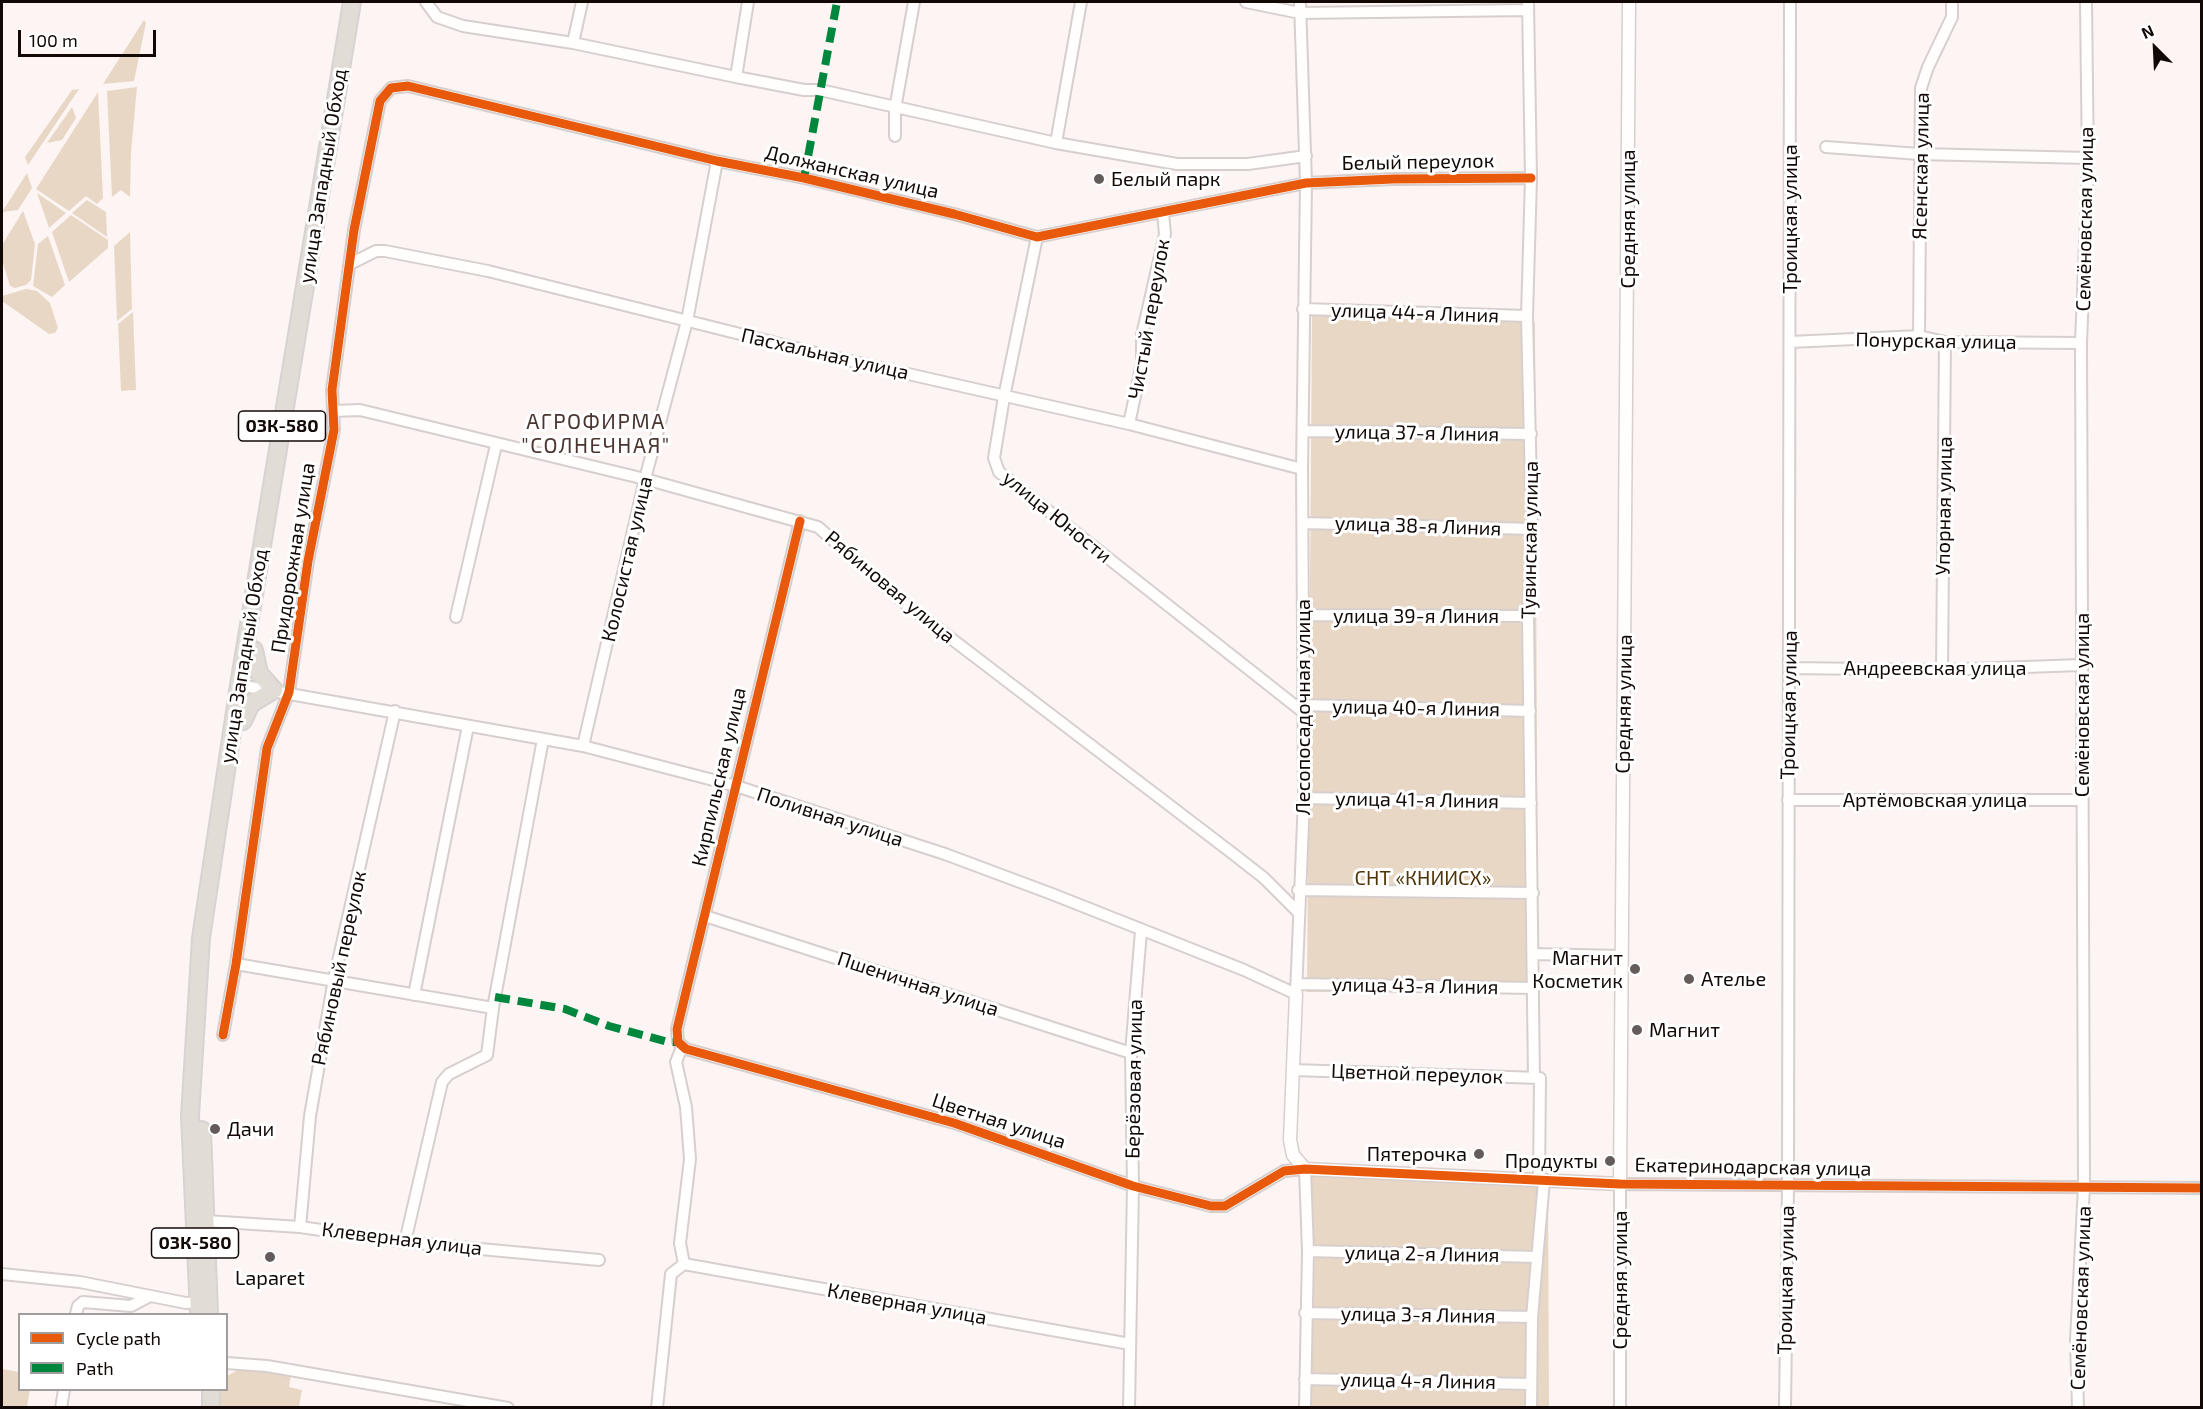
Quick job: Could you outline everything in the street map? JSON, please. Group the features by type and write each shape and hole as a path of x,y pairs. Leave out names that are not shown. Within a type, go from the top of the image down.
{"highway":[{"name":"улица Западный Обход","path":"204,1308 190,1116 192,1041 201,938 352,2"},
{"name":"улица Западный Обход","path":"204,1308 206,1221 201,1114 210,950 243,721 243,685 254,650 361,2"},
{"path":"243,721 251,704 282,691 259,673 254,650"},
{"path":"202,1391 202,1407"},
{"path":"211,1391 211,1407"}],"street":[{"path":"426,2 443,21 463,26 573,43 804,90 820,90 1056,143 1177,164 1248,164 1306,156"},
{"path":"573,43 582,2"},
{"path":"736,77 748,2"},
{"path":"895,136 895,108 914,2"},
{"path":"1056,143 1081,2"},
{"path":"1246,2 1300,7 1528,6"},
{"name":"Средняя улица","path":"1620,1407 1621,956 1629,2"},
{"name":"Троицкая улица","path":"1785,1407 1788,1186 1787,692 1790,668 1790,2"},
{"name":"Ясенская улица","path":"1919,336 1921,88 1928,67 1952,17 1952,2"},
{"name":"Семёновская улица","path":"2078,1407 2076,1340 2084,1186 2081,343 2088,158 2086,2"},
{"name":"Тувинская улица","path":"1528,6 1531,178 1527,316 1532,529 1528,616 1534,988 1542,1180 1532,1317 1531,1407"},
{"name":"Лесопосадочная улица","path":"1300,7 1306,156 1302,469 1304,798 1298,890 1290,1140 1293,1155 1305,1169 1308,1251 1305,1313 1305,1407"},
{"name":"Должанская улица","path":"391,88 408,86 717,161 943,211 1037,237 1306,183"},
{"name":"Придорожная улица","path":"223,1035 236,964 267,748 282,691 334,430 332,390 354,230 380,101 391,88"},
{"path":"1826,147 1919,154 2088,158"},
{"name":"Колосистая улица","path":"584,746 645,479 687,321 717,161"},
{"name":"Белый переулок","path":"1306,183 1393,179 1531,178"},
{"name":"Чистый переулок","path":"1129,424 1142,363 1142,335 1165,234 1163,213"},
{"name":"улица Юности","path":"1037,237 1004,396 994,458 999,472 1303,709"},
{"name":"Пасхальная улица","path":"350,264 376,251 385,251 488,271 687,321 1129,424 1302,469"},
{"name":"улица 44-я Линия","path":"1303,309 1527,316"},
{"name":"Понурская улица","path":"1790,342 1919,336 1945,342 2081,343"},
{"name":"Упорная улица","path":"1942,670 1945,342"},
{"name":"Рябиновая улица","path":"333,411 360,410 496,445 645,479 818,527 906,604 1240,859 1298,912"},
{"name":"улица 37-я Линия","path":"1304,431 1531,435"},
{"path":"456,617 496,445"},
{"name":"Кирпильская улица","path":"684,1264 680,1243 690,1159 686,1107 676,1062 680,1044 677,1029 800,521"},
{"name":"улица 38-я Линия","path":"1304,523 1532,529"},
{"name":"улица 39-я Линия","path":"1303,615 1528,616"},
{"name":"Андреевская улица","path":"1790,668 1942,670 2081,665"},
{"name":"Поливная улица","path":"243,685 584,746 735,786 945,854 1296,989"},
{"name":"улица 40-я Линия","path":"1303,709 1530,711"},
{"name":"Рябиновый переулок","path":"300,1227 310,1116 334,979 395,711"},
{"path":"414,995 468,726"},
{"path":"405,1242 442,1082 449,1074 487,1055 543,739"},
{"name":"улица 41-я Линия","path":"1304,798 1531,803"},
{"name":"Артёмовская улица","path":"1788,800 2082,800"},
{"path":"1298,890 1533,893"},
{"name":"Пшеничная улица","path":"705,916 1131,1053"},
{"name":"Берёзовая улица","path":"1129,1407 1133,1186 1131,1053 1141,931"},
{"path":"1534,954 1621,956"},
{"path":"236,964 494,1008"},
{"name":"улица 43-я Линия","path":"1296,989 1534,988"},
{"name":"Цветная улица","path":"680,1044 954,1123 1133,1186 1211,1206 1225,1206 1284,1170 1305,1169"},
{"name":"Цветной переулок","path":"1293,1070 1537,1078"},
{"name":"Екатеринодарская улица","path":"1305,1169 1620,1184 2202,1188"},
{"name":"Клеверная улица","path":"206,1221 300,1227 405,1242 598,1260"},
{"name":"улица 2-я Линия","path":"1308,1251 1536,1257"},
{"path":"657,1407 671,1274 684,1264"},
{"name":"Клеверная улица","path":"684,1264 1130,1344"},
{"path":"2,1274 80,1282 204,1308"},
{"path":"76,1313 78,1305 83,1302 131,1306 148,1297"},
{"name":"улица 3-я Линия","path":"1305,1313 1532,1317"},
{"path":"228,1363 267,1366 508,1407"},
{"name":"улица 4-я Линия","path":"1305,1379 1530,1384"},
{"path":"61,1407 64,1391"}],"green space":[{"path":"144,20 146,23 134,81 103,84"},
{"path":"137,87 131,152 130,197 121,190 112,197 107,91"},
{"path":"79,89 28,165 25,157 72,90"},
{"path":"98,92 103,198 97,204 86,196 69,211 36,189"},
{"path":"72,107 76,118 62,140 47,143"},
{"path":"27,173 32,188 18,210 2,212"},
{"path":"37,193 66,213 49,228"},
{"path":"87,200 106,212 107,237 72,213"},
{"path":"23,211 35,244 31,280 26,285 15,288 10,286 2,260 2,245"},
{"path":"71,215 108,240 108,248 69,282 52,232"},
{"path":"130,232 132,309 117,321 114,246"},
{"path":"48,236 65,285 52,297 33,286 38,244"},
{"path":"26,289 37,291 50,303 58,328 55,333 49,334 2,301 2,296"},
{"path":"133,312 136,390 121,391 118,324"},
{"name":"СНТ «КНИИСХ»","path":"1312,315 1535,322 1538,992 1307,992"},
{"path":"1312,1167 1548,1176 1549,1407 1312,1408"},
{"path":"242,1368 291,1374 289,1387 302,1390 299,1407 217,1408 219,1391 228,1391 228,1375"},
{"path":"2,1369 18,1372 18,1391 30,1391 27,1407 2,1407"}],"marked path":[{"path":"804,178 837,2"},
{"path":"495,997 565,1009 609,1026 668,1042 678,1042"}],"cycle path":[{"path":"223,1035 236,964 267,748 289,692 308,561 334,430 332,390 354,230 380,101 391,88 408,86 717,161 804,178 954,214 1037,237 1306,183 1393,179 1531,178"},
{"path":"800,521 677,1029 678,1042 686,1049 954,1123 1133,1186 1211,1206 1225,1206 1284,1171 1305,1169 1620,1184 2202,1188"}],"place":[{"name":"Белый парк","path":"1099,179"},
{"name":"Магнит Косметик","path":"1635,969"},
{"name":"Ателье","path":"1689,979"},
{"name":"Магнит","path":"1637,1030"},
{"name":"Дачи","path":"215,1129"},
{"name":"Пятерочка","path":"1479,1154"},
{"name":"Продукты","path":"1610,1161"},
{"name":"Laparet","path":"270,1257"}],"district":[{"name":"АГРОФИРМА \"СОЛНЕЧНАЯ\"","path":"596,434"}]}
